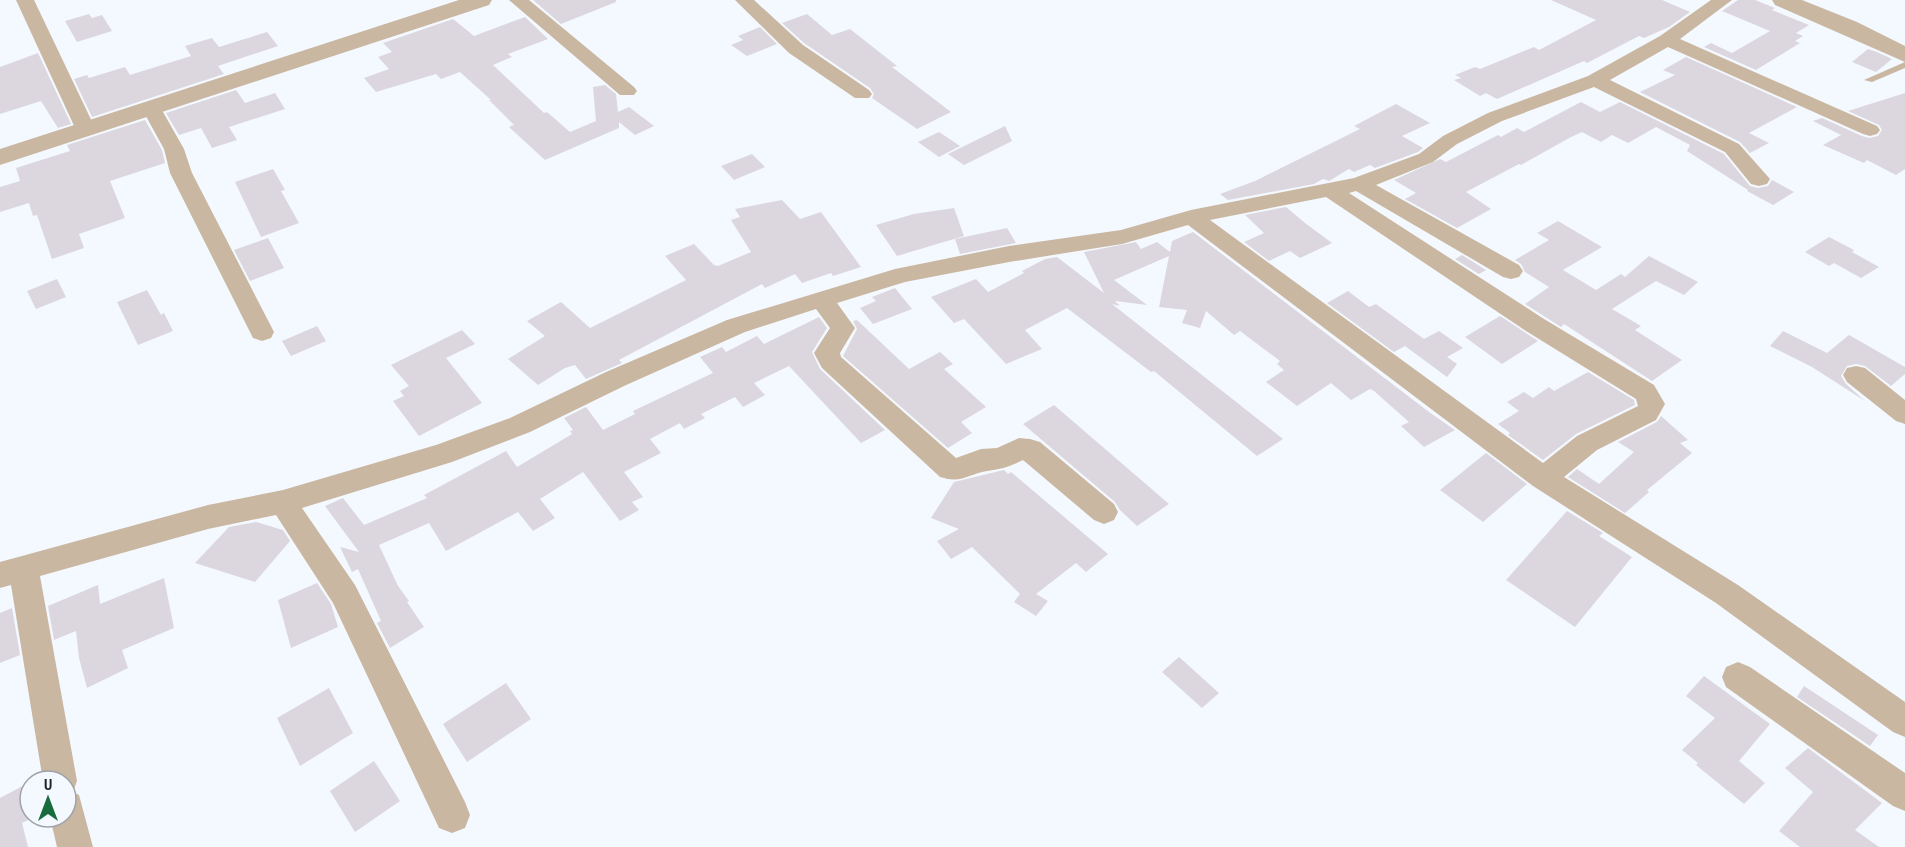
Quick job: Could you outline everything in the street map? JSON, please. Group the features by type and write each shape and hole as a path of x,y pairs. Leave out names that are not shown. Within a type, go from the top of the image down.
{"street":[{"path":"24,0 64,77 86,130"},
{"path":"0,157 481,0"},
{"path":"518,0 627,91"},
{"path":"744,0 796,49 862,94"},
{"path":"58,769 37,657 12,572 208,517 283,502 485,440 736,326 903,275 1009,254 1122,237 1191,217 1359,184 1426,158 1450,141 1495,117 1595,80 1667,40 1723,0"},
{"path":"1783,0 1857,31 1905,55"},
{"path":"1667,40 1870,130"},
{"path":"1595,80 1732,148 1759,179"},
{"path":"152,108 174,149 181,172 262,332"},
{"path":"1359,184 1511,271"},
{"path":"1330,190 1535,325 1646,392 1652,404 1647,413 1587,443 1544,478"},
{"path":"1191,217 1544,478 1727,594 1905,721"},
{"path":"821,299 843,328 827,353 831,362 950,469 964,468 981,460 1001,459 1019,450 1030,450 1104,512"},
{"path":"1856,375 1905,414"},
{"path":"283,502 344,594 452,814"},
{"path":"1738,677 1905,794"},
{"path":"71,829 75,847"}],"lane":[{"path":"1869,81 1905,65"}],"building":[{"path":"533,0 616,0 616,2 561,24"},
{"path":"1551,0 1662,0 1690,12 1669,27 1644,38 1639,36 1587,63 1584,61 1497,99 1486,93 1480,96 1454,80 1461,78 1455,75 1475,67 1480,69 1534,47 1539,50 1596,20"},
{"path":"1738,0 1755,0 1775,8 1772,10 1809,25 1796,33 1803,36 1795,41 1800,43 1756,70 1704,47 1711,43 1732,53 1770,31 1722,11"},
{"path":"89,14 92,18 102,15 112,31 77,42 65,21"},
{"path":"807,14 832,35 850,29 897,66 892,67 951,112 917,129 872,98 874,94 870,88 804,43 782,23"},
{"path":"525,17 548,39 508,54 512,57 493,65 544,113 547,112 570,132 596,121 593,87 605,85 616,94 618,112 629,107 654,126 635,135 619,122 619,128 545,160 509,127 514,125 460,72 441,79 436,74 376,92 364,78 389,69 378,57 392,52 383,43 453,19 474,36"},
{"path":"760,27 777,44 747,56 731,45 743,40 738,36"},
{"path":"267,32 278,46 218,66 224,74 92,117 74,79 87,75 89,78 125,67 130,75 191,56 185,46 212,38 219,47"},
{"path":"1868,49 1892,59 1876,72 1852,62"},
{"path":"38,53 71,124 58,128 41,101 0,114 0,67"},
{"path":"1686,57 1797,107 1749,133 1769,143 1750,153 1740,142 1640,92 1675,75 1663,70"},
{"path":"236,90 245,103 275,93 285,109 229,127 237,140 212,148 201,128 179,135 166,113"},
{"path":"1905,93 1905,169 1896,175 1867,160 1864,163 1823,145 1841,135 1813,121 1822,118 1862,136 1869,138 1878,136 1882,130 1879,125 1848,111"},
{"path":"1581,102 1600,112 1620,102 1724,154 1750,186 1758,188 1768,186 1772,180 1794,192 1773,205 1747,191 1687,151 1690,145 1656,127 1628,143 1612,135 1601,142 1582,132 1571,137 1466,192 1491,209 1457,228 1405,199 1416,193 1394,180 1440,159 1446,162 1498,135 1501,137 1517,128 1524,132"},
{"path":"1396,104 1430,123 1402,136 1423,148 1418,152 1375,168 1370,165 1354,172 1349,169 1329,181 1323,179 1314,184 1228,200 1220,194 1255,181 1360,129 1354,126"},
{"path":"145,120 162,150 165,163 110,181 125,218 79,234 84,248 52,259 37,215 33,216 29,203 0,212 0,187 20,181 16,168 70,151 67,145"},
{"path":"1005,126 1012,141 964,165 948,154"},
{"path":"939,132 960,146 939,157 918,142"},
{"path":"752,154 765,167 734,180 721,166"},
{"path":"273,169 285,190 281,191 299,223 261,237 235,182"},
{"path":"782,200 800,219 821,212 861,267 833,276 831,273 802,283 795,274 765,288 762,284 619,360 622,363 586,379 575,365 565,368 538,385 508,359 545,336 527,321 561,302 590,328 686,280 665,256 694,244 714,265 718,266 751,252 731,220 740,217 735,209"},
{"path":"1286,207 1332,243 1300,258 1290,251 1269,261 1244,242 1264,233 1245,215"},
{"path":"954,208 964,236 897,256 876,225 914,214"},
{"path":"1558,221 1602,247 1563,270 1596,290 1621,274 1625,277 1649,256 1698,282 1684,295 1656,281 1612,309 1641,326 1635,330 1682,360 1652,381 1564,324 1561,327 1525,304 1549,287 1525,272 1521,264 1515,260 1549,240 1537,233"},
{"path":"1007,228 1016,243 960,254 955,239"},
{"path":"1193,232 1455,430 1424,447 1401,426 1409,422 1374,391 1370,389 1351,400 1331,383 1297,406 1266,382 1284,370 1277,364 1280,361 1240,331 1234,335 1206,311 1200,328 1182,323 1187,310 1159,307 1169,256 1114,280 1147,305 1115,301 1120,306 1112,304 1283,439 1257,456 1154,371 1151,372 1067,308 1025,330 1042,349 1006,364 964,319 954,323 931,297 976,279 988,292 1045,259 1057,257 1104,293 1084,252 1136,242 1141,249 1157,242 1170,252 1172,241"},
{"path":"1829,237 1879,267 1861,278 1834,263 1829,266 1805,252"},
{"path":"268,238 284,268 250,281 234,250"},
{"path":"1462,255 1486,270 1479,274 1455,259"},
{"path":"57,279 66,297 36,309 27,291"},
{"path":"895,288 912,309 873,324 860,308 876,301 872,297"},
{"path":"147,290 161,315 164,313 173,331 138,345 117,302"},
{"path":"1348,291 1369,307 1376,304 1424,339 1439,331 1463,348 1447,357 1457,364 1447,377 1405,346 1394,352 1327,303"},
{"path":"1500,316 1538,341 1502,364 1465,337"},
{"path":"819,317 827,328 812,352 820,369 885,430 861,443 789,366 754,383 765,395 743,407 735,397 701,414 705,418 684,429 680,423 650,439 661,453 624,472 643,497 632,502 639,510 620,521 583,472 540,499 555,518 533,531 518,512 446,551 429,523 379,545 398,586 424,627 390,648 377,623 381,621 358,569 352,572 340,547 359,552 325,506 343,498 364,525 427,498 424,495 506,451 517,467 572,434 570,431 573,430 564,418 586,407 603,430 635,414 633,411 713,373 700,357 722,347 726,352 757,336 764,344"},
{"path":"857,320 909,369 940,352 953,364 944,369 986,407 961,422 972,433 948,448 843,356 857,329 853,321"},
{"path":"317,326 326,341 291,356 282,341"},
{"path":"462,330 475,344 446,358 482,403 419,436 393,401 404,396 400,391 409,386 391,365"},
{"path":"1783,331 1827,353 1849,335 1905,367 1905,374 1891,386 1865,366 1856,364 1847,366 1841,376 1846,384 1865,401 1812,367 1770,346"},
{"path":"1588,372 1634,400 1635,405 1576,434 1543,460 1508,435 1510,433 1498,424 1519,411 1507,402 1524,392 1533,398 1549,387 1554,391"},
{"path":"1054,405 1169,504 1137,526 1115,502 1023,424"},
{"path":"1661,416 1688,440 1680,443 1692,453 1647,490 1649,492 1625,513 1568,477 1577,469 1599,484 1634,452 1618,442 1657,422"},
{"path":"1486,453 1527,484 1483,522 1440,490"},
{"path":"1004,470 1008,474 1011,472 1108,554 1086,572 1076,563 1036,594 1048,601 1036,616 1014,602 1020,594 972,547 951,559 937,541 959,529 931,518 954,482"},
{"path":"1567,511 1603,533 1599,536 1632,557 1575,627 1506,580"},
{"path":"256,522 283,530 290,541 255,582 195,563 229,527"},
{"path":"164,578 174,628 122,650 128,668 87,688 79,658 76,631 54,640 48,606 98,585 100,604"},
{"path":"317,583 331,604 338,627 291,648 278,600"},
{"path":"12,608 20,655 0,663 0,613"},
{"path":"1179,657 1219,693 1202,708 1162,672"},
{"path":"1704,676 1770,724 1739,761 1765,783 1744,804 1696,765 1698,763 1682,750 1715,718 1686,696"},
{"path":"506,683 531,719 467,762 443,724"},
{"path":"1804,686 1878,735 1870,746 1797,697"},
{"path":"329,688 353,733 300,766 277,718"},
{"path":"1808,748 1882,803 1855,830 1879,847 1800,847 1779,831 1813,792 1785,768"},
{"path":"374,761 400,801 355,832 330,791"},
{"path":"18,788 18,829 24,829 28,847 0,847 0,798"}]}
